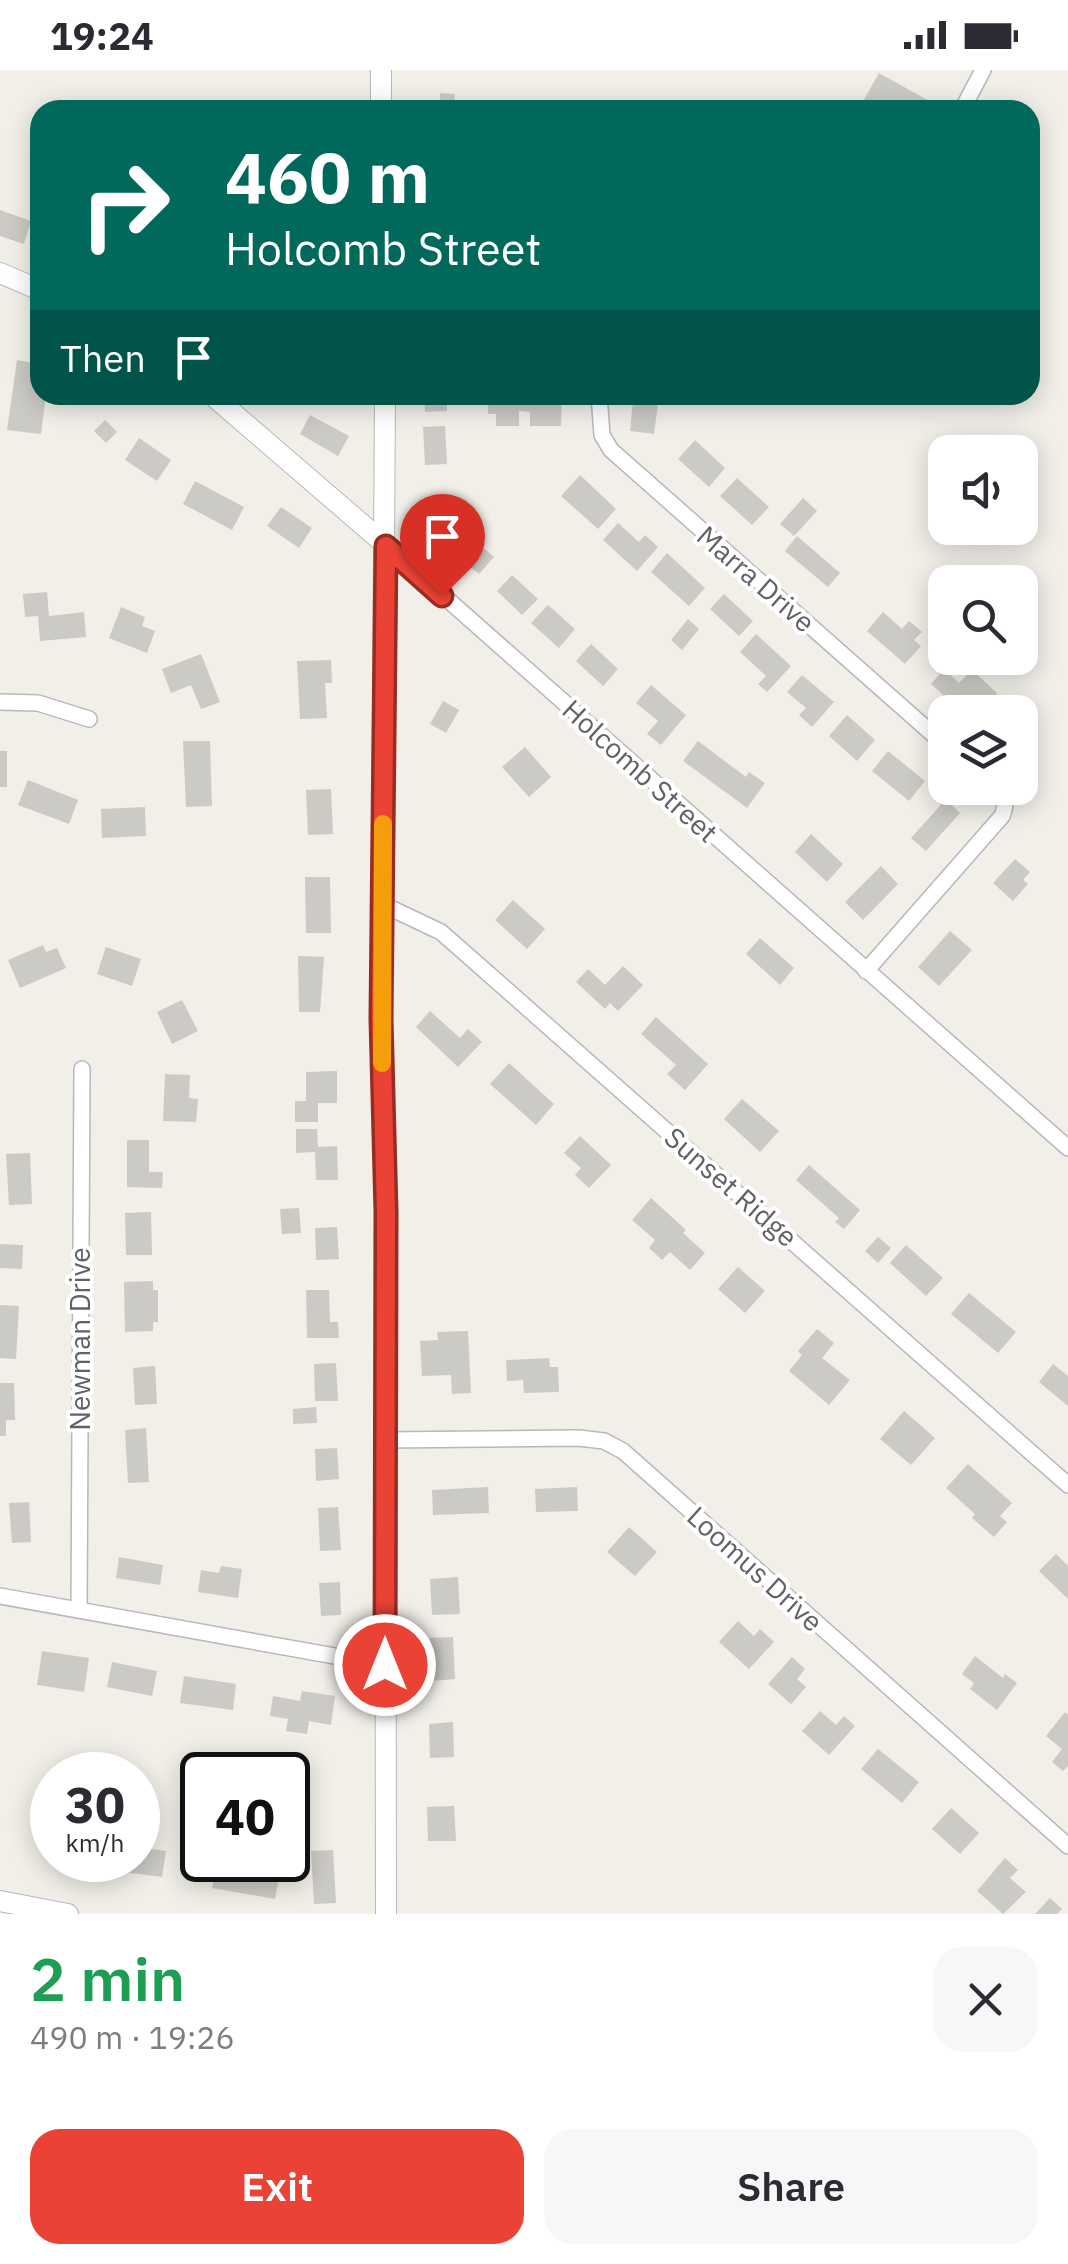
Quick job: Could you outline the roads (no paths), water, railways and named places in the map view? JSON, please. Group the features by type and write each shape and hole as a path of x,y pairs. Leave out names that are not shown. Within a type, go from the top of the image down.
{"street":[{"path":"380,70 381,100"},
{"path":"967,100 983,70"},
{"path":"0,273 30,286"},
{"name":"Holcomb Street","path":"224,405 1068,1148"},
{"path":"385,405 381,1019 386,1212 386,1914"},
{"name":"Marra Drive","path":"600,405 602,434 612,450 928,730"},
{"path":"0,702 38,703 89,719"},
{"path":"866,970 1002,816 1006,805"},
{"name":"Sunset Ridge","path":"384,905 441,932 1068,1485"},
{"name":"Newman Drive","path":"79,1610 82,1069"},
{"name":"Loomus Drive","path":"385,1440 579,1438 604,1442 622,1451 1068,1846"},
{"path":"0,1596 385,1665"},
{"path":"0,1902 68,1914"}]}
